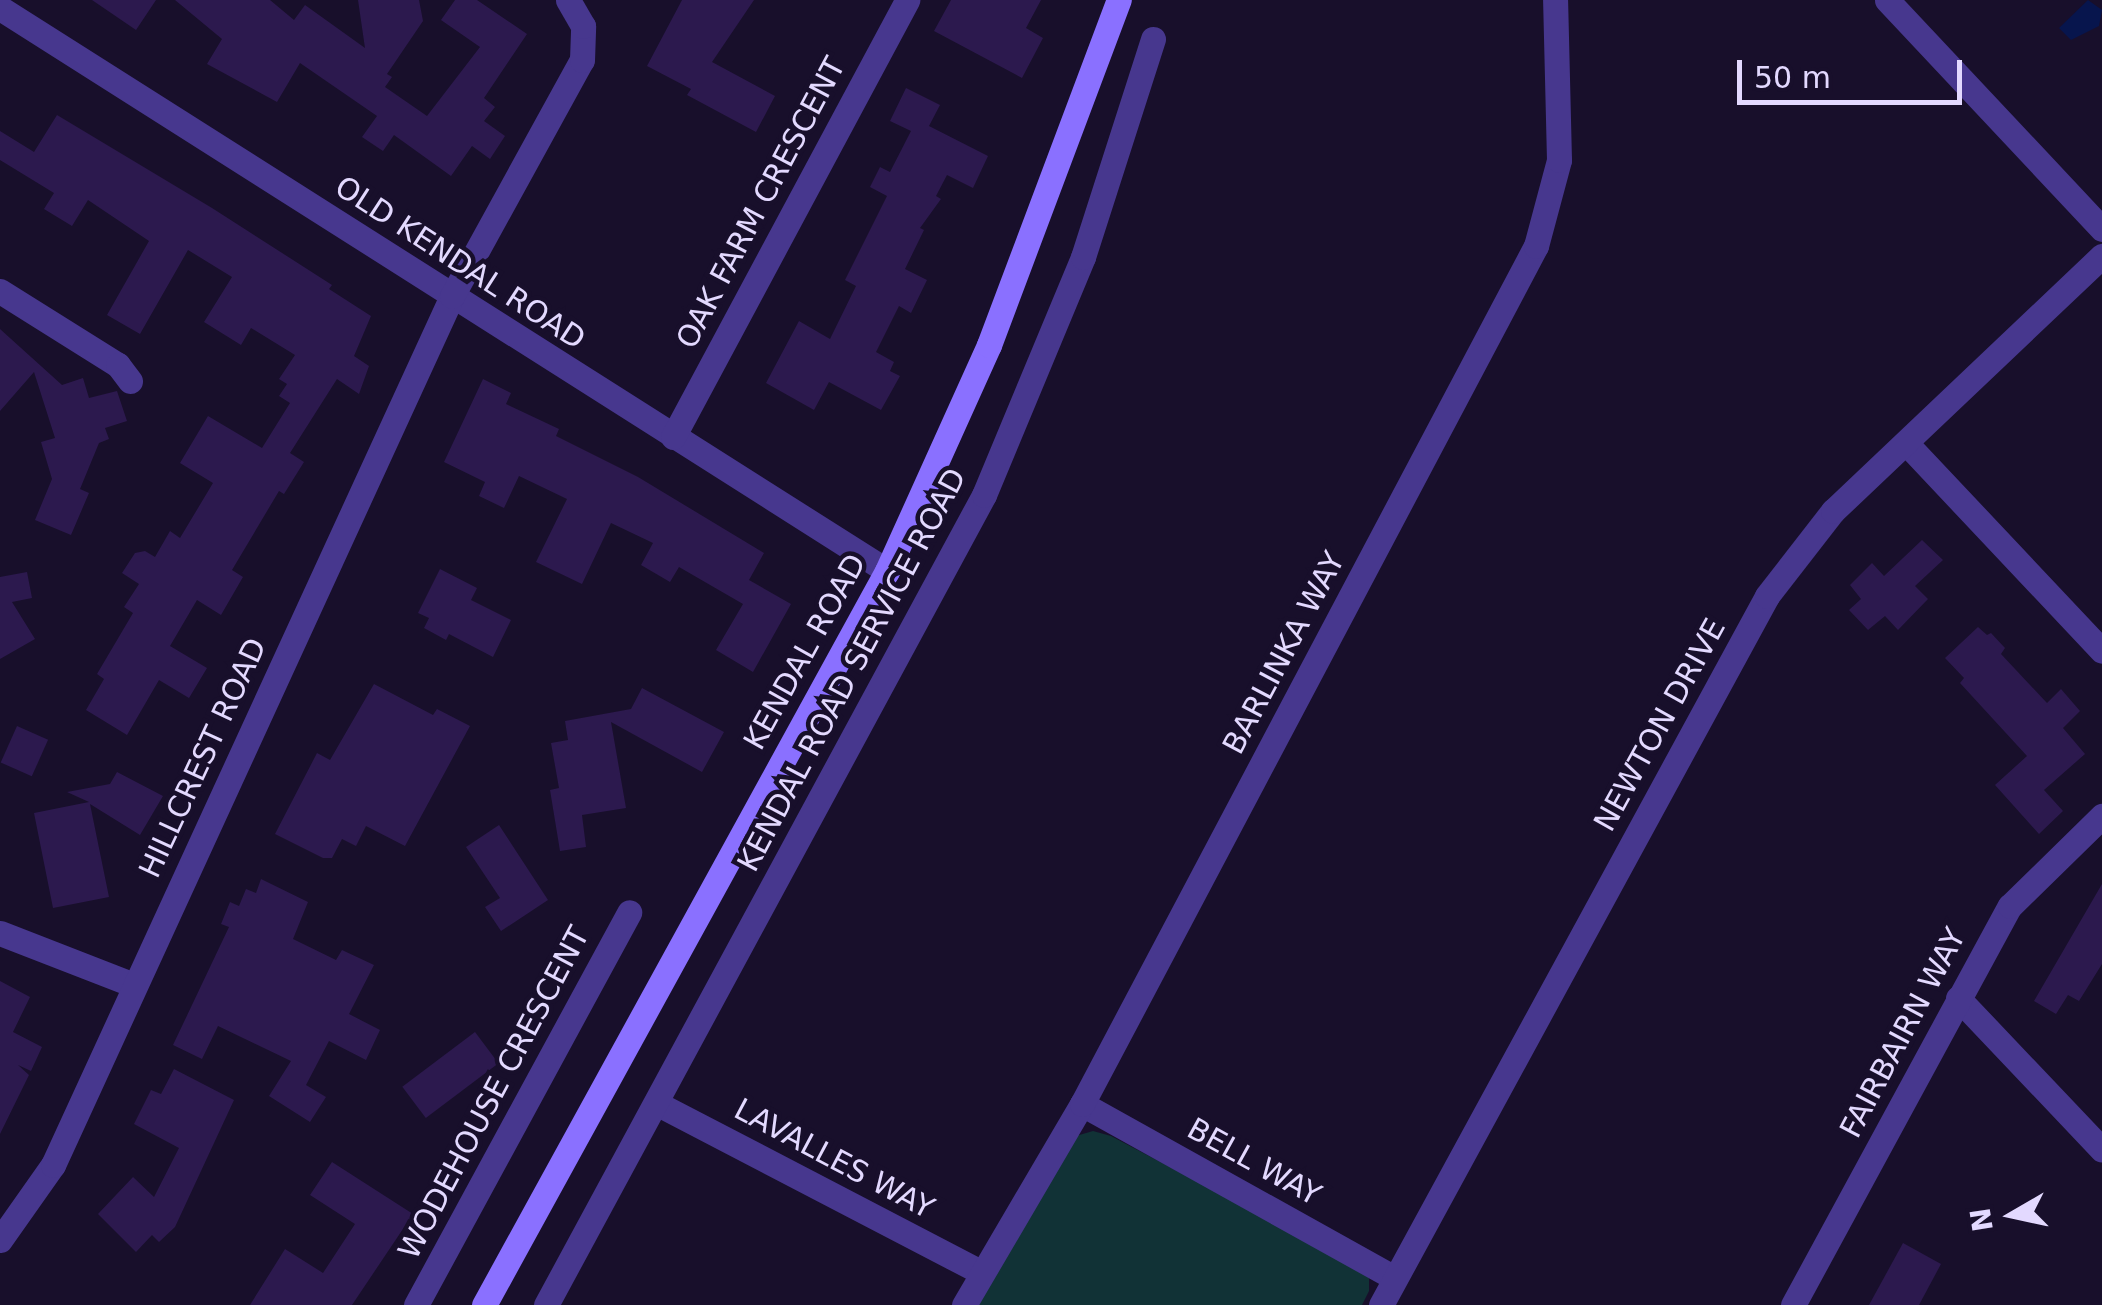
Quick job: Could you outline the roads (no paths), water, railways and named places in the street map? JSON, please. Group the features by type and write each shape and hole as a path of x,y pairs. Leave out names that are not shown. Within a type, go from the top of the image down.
{"main road":[{"name":"KENDAL ROAD","path":"484,1305 887,571 989,345 1119,0"}],"street":[{"name":"HILLCREST ROAD","path":"0,1240 53,1166 452,296 582,60 583,26 568,0"},
{"name":"OAK FARM CRESCENT","path":"673,438 908,0"},
{"name":"BARLINKA WAY","path":"964,1305 1082,1104 1536,246 1559,160 1555,0"},
{"path":"1886,0 2102,229"},
{"name":"OLD KENDAL ROAD","path":"0,8 887,571"},
{"name":"KENDAL ROAD SERVICE ROAD","path":"546,1305 984,494 1083,257 1153,39"},
{"name":"NEWTON DRIVE","path":"1380,1305 1767,596 1833,510 2102,256"},
{"path":"0,291 118,365 130,381"},
{"path":"1907,444 2102,651"},
{"name":"FAIRBAIRN WAY","path":"1794,1305 2010,906 2102,816"},
{"name":"WODEHOUSE CRESCENT","path":"416,1305 629,912"},
{"path":"0,933 134,985"},
{"path":"1958,998 2102,1150"},
{"name":"LAVALLES WAY","path":"656,1103 981,1272"},
{"name":"BELL WAY","path":"1082,1104 1395,1278"}]}
